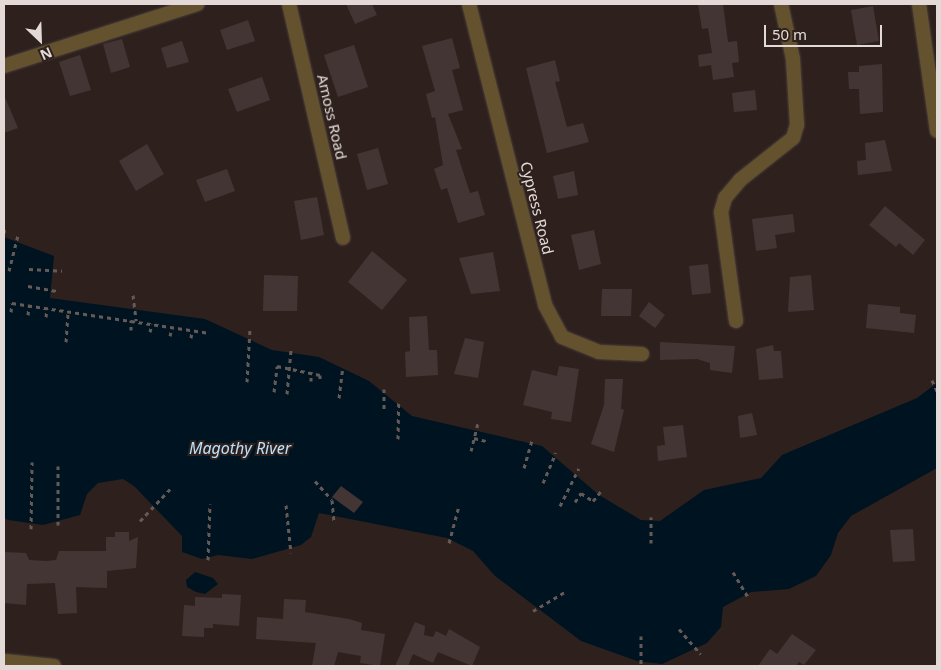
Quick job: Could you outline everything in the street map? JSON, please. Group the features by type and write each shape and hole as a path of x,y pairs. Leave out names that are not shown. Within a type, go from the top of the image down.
{"street":[{"path":"4,66 197,4"},
{"name":"Amoss Road","path":"289,4 343,238"},
{"name":"Cypress Road","path":"469,4 544,304 562,337 599,352 642,354"},
{"path":"736,320 721,212 725,198 740,180 793,138 797,125 794,69 781,4"},
{"path":"919,4 937,131"},
{"path":"4,661 54,666"}],"path":[{"path":"4,233 5,227"},
{"path":"9,271 18,235"},
{"path":"29,269 62,271"},
{"path":"28,286 57,291"},
{"path":"133,295 136,321"},
{"path":"11,312 12,303 210,333"},
{"path":"28,315 30,306"},
{"path":"46,317 47,308"},
{"path":"66,342 68,311"},
{"path":"90,321 91,315"},
{"path":"111,325 112,318"},
{"path":"131,320 131,330"},
{"path":"150,332 152,324"},
{"path":"170,336 172,327"},
{"path":"247,382 250,329"},
{"path":"191,338 192,331"},
{"path":"203,339 204,332"},
{"path":"287,394 291,350"},
{"path":"274,392 276,366 320,374 320,382"},
{"path":"339,398 343,367"},
{"path":"311,382 312,372"},
{"path":"932,380 937,391"},
{"path":"384,389 384,412"},
{"path":"398,439 399,400"},
{"path":"471,451 478,422"},
{"path":"474,438 486,441"},
{"path":"524,468 532,440"},
{"path":"543,483 556,453"},
{"path":"30,529 32,462"},
{"path":"58,466 58,525"},
{"path":"560,506 580,468"},
{"path":"315,481 332,500 334,522"},
{"path":"140,521 170,489"},
{"path":"575,502 582,493 594,501 602,490"},
{"path":"208,560 210,504"},
{"path":"286,505 291,553"},
{"path":"449,543 459,505"},
{"path":"651,517 651,542"},
{"path":"733,572 748,596"},
{"path":"533,611 566,591"},
{"path":"679,629 701,654"},
{"path":"641,636 642,666"}],"water":[{"name":"Magothy River","path":"4,237 54,256 50,298 205,319 272,350 319,357 369,381 412,416 542,446 599,495 641,520 660,521 704,490 761,478 782,455 917,398 937,383 937,468 851,516 838,533 831,555 816,576 789,589 751,592 723,607 721,627 707,643 662,664 637,661 581,641 495,576 473,551 447,538 319,513 311,537 301,545 252,559 218,555 202,559 182,552 182,536 134,486 123,479 98,483 87,494 80,515 43,525 8,520 4,518"},
{"path":"195,572 213,578 218,584 205,594 196,592 187,587 186,580"}],"building":[{"path":"346,4 372,4 377,15 355,24"},
{"path":"698,4 723,4 728,42 737,41 739,62 732,63 734,77 713,80 711,65 699,67 698,55 712,53 708,28 702,29"},
{"path":"873,6 879,41 857,45 851,10"},
{"path":"248,20 255,41 227,50 220,30"},
{"path":"452,38 460,68 452,70 463,110 448,114 462,149 456,150 470,193 478,191 485,215 458,223 447,188 441,190 434,169 443,165 435,117 432,118 426,94 435,91 422,46"},
{"path":"122,39 130,67 111,73 103,44"},
{"path":"182,41 189,62 167,68 161,48"},
{"path":"354,45 368,87 338,97 324,55"},
{"path":"80,55 91,90 70,96 59,62"},
{"path":"555,60 560,81 555,82 567,127 583,123 589,142 547,153 526,68"},
{"path":"882,64 883,112 860,114 859,89 849,89 848,72 859,72 859,66"},
{"path":"262,77 270,100 237,112 228,89"},
{"path":"755,90 757,110 734,112 732,93"},
{"path":"4,95 18,128 4,133"},
{"path":"885,140 892,171 858,175 857,161 866,160 865,143"},
{"path":"147,144 164,174 136,191 119,161"},
{"path":"378,148 388,184 367,190 357,154"},
{"path":"227,169 235,191 205,202 196,180"},
{"path":"574,171 578,195 558,199 553,176"},
{"path":"317,197 324,235 301,240 294,201"},
{"path":"885,206 925,240 913,255 899,243 896,247 869,225"},
{"path":"793,214 795,232 775,235 777,248 756,251 752,219"},
{"path":"594,230 601,264 579,270 571,235"},
{"path":"372,251 407,280 382,310 348,282"},
{"path":"493,252 500,291 471,294 459,258"},
{"path":"708,264 711,293 692,295 689,266"},
{"path":"264,275 298,276 297,311 263,311"},
{"path":"811,275 814,310 788,312 790,277"},
{"path":"602,289 632,289 631,316 601,316"},
{"path":"649,302 665,315 655,328 639,316"},
{"path":"868,304 900,307 900,313 916,315 914,333 866,328"},
{"path":"427,316 429,350 437,350 438,375 406,377 405,352 410,351 409,317"},
{"path":"465,338 484,342 478,378 454,374"},
{"path":"660,342 735,346 732,373 710,370 710,363 697,359 660,360"},
{"path":"773,345 774,351 781,351 783,378 759,380 756,349"},
{"path":"559,366 579,369 571,422 551,419 552,412 523,405 532,370 557,376"},
{"path":"605,379 623,379 621,409 624,410 614,452 591,444 604,405"},
{"path":"752,413 757,435 740,438 738,416"},
{"path":"683,425 687,457 658,461 657,446 665,445 663,427"},
{"path":"341,486 363,502 354,513 332,497"},
{"path":"913,529 915,561 893,562 890,530"},
{"path":"115,532 129,532 129,541 138,537 136,568 107,571 107,588 76,587 77,613 58,614 55,583 27,584 26,605 4,603 4,552 26,553 29,560 46,561 56,560 59,551 106,551 106,537 115,537"},
{"path":"222,594 241,595 239,626 213,624 213,628 204,628 204,637 182,636 184,605 195,606 195,597 222,598"},
{"path":"284,599 306,600 305,612 349,619 362,623 361,630 385,634 380,666 360,663 361,656 338,652 334,666 312,666 316,643 256,639 257,617 283,619"},
{"path":"415,622 425,626 424,635 433,637 436,631 446,636 449,629 480,647 472,666 438,652 433,663 413,654 408,666 395,666"},
{"path":"792,634 816,650 804,665 799,662 796,666 758,666 770,649 777,654"}]}
